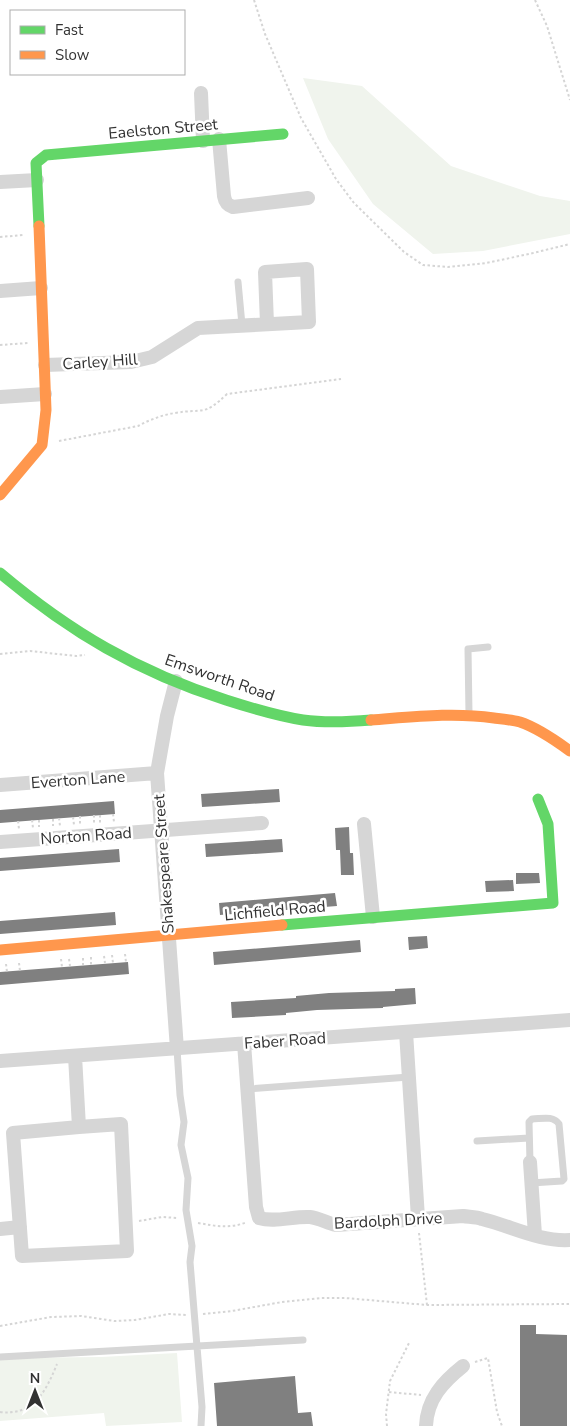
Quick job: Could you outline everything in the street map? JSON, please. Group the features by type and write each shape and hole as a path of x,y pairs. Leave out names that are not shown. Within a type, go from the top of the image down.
{"street":[{"path":"201,93 202,141"},
{"name":"Eaelston Street","path":"37,180 36,164 46,155 283,134"},
{"path":"219,139 224,196 229,206 308,198"},
{"path":"0,182 37,180 46,410 42,444 0,495"},
{"name":"Carley Hill","path":"45,365 130,362 152,356 198,328 309,322 307,269 264,272 267,324"},
{"path":"0,291 41,288"},
{"path":"0,396 45,394"},
{"name":"Emsworth Road","path":"0,573 57,618 111,652 176,681 262,711 313,721 481,715 523,723 560,743 570,751"},
{"name":"Shakespeare Street","path":"176,681 166,716 157,773 177,1048"},
{"name":"Everton Lane","path":"0,785 157,773"},
{"name":"Lichfield Road","path":"0,950 553,903 548,824 538,799"},
{"name":"Norton Road","path":"0,842 262,823"},
{"path":"364,824 373,917"},
{"name":"Faber Road","path":"0,1061 570,1020"},
{"path":"406,1032 418,1218"},
{"name":"Bardolph Drive","path":"244,1043 256,1208 259,1218 270,1220 312,1217 327,1223 336,1224 462,1216 482,1219 535,1235 570,1240"},
{"path":"75,1056 79,1127"},
{"path":"121,1124 127,1251 22,1256 13,1133 79,1127 121,1124"},
{"path":"530,1162 535,1235"},
{"path":"0,1229 20,1227"},
{"path":"426,1426 429,1405 434,1396 448,1379 463,1366"}],"lane":[{"path":"238,282 242,325"},
{"path":"469,715 468,649 488,647"},
{"path":"177,1048 184,1122 181,1145 188,1178 186,1210 192,1246 190,1262 196,1346 202,1391 201,1426"},
{"path":"248,1089 410,1076"},
{"path":"530,1162 528,1126 532,1119 553,1118 559,1124 564,1178 562,1180 532,1183"},
{"path":"478,1141 529,1138"},
{"path":"0,1357 303,1340"}],"path":[{"path":"254,0 264,34 301,118 336,179 354,203 404,252 423,264 448,266 486,263 570,244"},
{"path":"535,0 547,26 570,100"},
{"path":"0,237 39,234"},
{"path":"0,345 44,342"},
{"path":"42,444 138,426 174,413 202,412 214,406 227,394 340,379"},
{"path":"0,654 30,652 76,656 111,652"},
{"path":"418,1218 427,1305"},
{"path":"0,1326 51,1317 81,1316 114,1321 135,1320 169,1314 195,1315 321,1298 345,1298 427,1305 570,1304"},
{"path":"387,1426 386,1414 390,1381 410,1341"},
{"path":"0,1412 28,1408 38,1400 46,1390 62,1354"},
{"path":"463,1366 488,1358 497,1412 502,1426"},
{"path":"389,1392 434,1396"}],"shaded area":[{"path":"303,78 362,86 451,166 540,196 570,201 570,234 483,251 433,254 373,204 328,139"},
{"path":"177,1353 182,1422 106,1426 104,1413 0,1421 0,1358 101,1357"}],"building":[{"path":"279,789 280,802 202,807 201,794"},
{"path":"114,801 115,814 0,823 0,810"},
{"path":"349,827 350,853 353,853 354,875 341,875 340,850 336,850 335,828"},
{"path":"282,839 283,852 206,857 205,844"},
{"path":"119,849 120,862 0,871 0,858"},
{"path":"516,873 539,873 540,883 516,884"},
{"path":"513,880 514,891 486,892 485,881"},
{"path":"335,893 337,906 220,915 219,903"},
{"path":"115,912 116,925 0,934 0,921"},
{"path":"427,936 428,948 409,950 408,937"},
{"path":"360,940 361,952 214,965 213,952"},
{"path":"128,962 129,974 0,985 0,972"},
{"path":"415,988 416,1004 383,1008 317,1010 286,1013 286,1015 232,1018 231,1002 296,998 296,996 329,993 395,991 395,989"},
{"path":"520,1325 536,1325 536,1334 567,1335 567,1426 520,1426"},
{"path":"295,1376 298,1413 311,1412 313,1426 217,1426 214,1383"}],"traffic: fast":[{"path":"39,226 36,163 46,155 283,134"},
{"path":"0,573 52,614 79,632 163,677 254,709 293,718 328,722 371,720"},
{"path":"282,925 553,903 548,824 538,799"}],"traffic: slow":[{"path":"0,495 42,445 46,410 39,226"},
{"path":"371,720 448,715 510,720 533,728 570,751"},
{"path":"0,950 282,925"}]}
